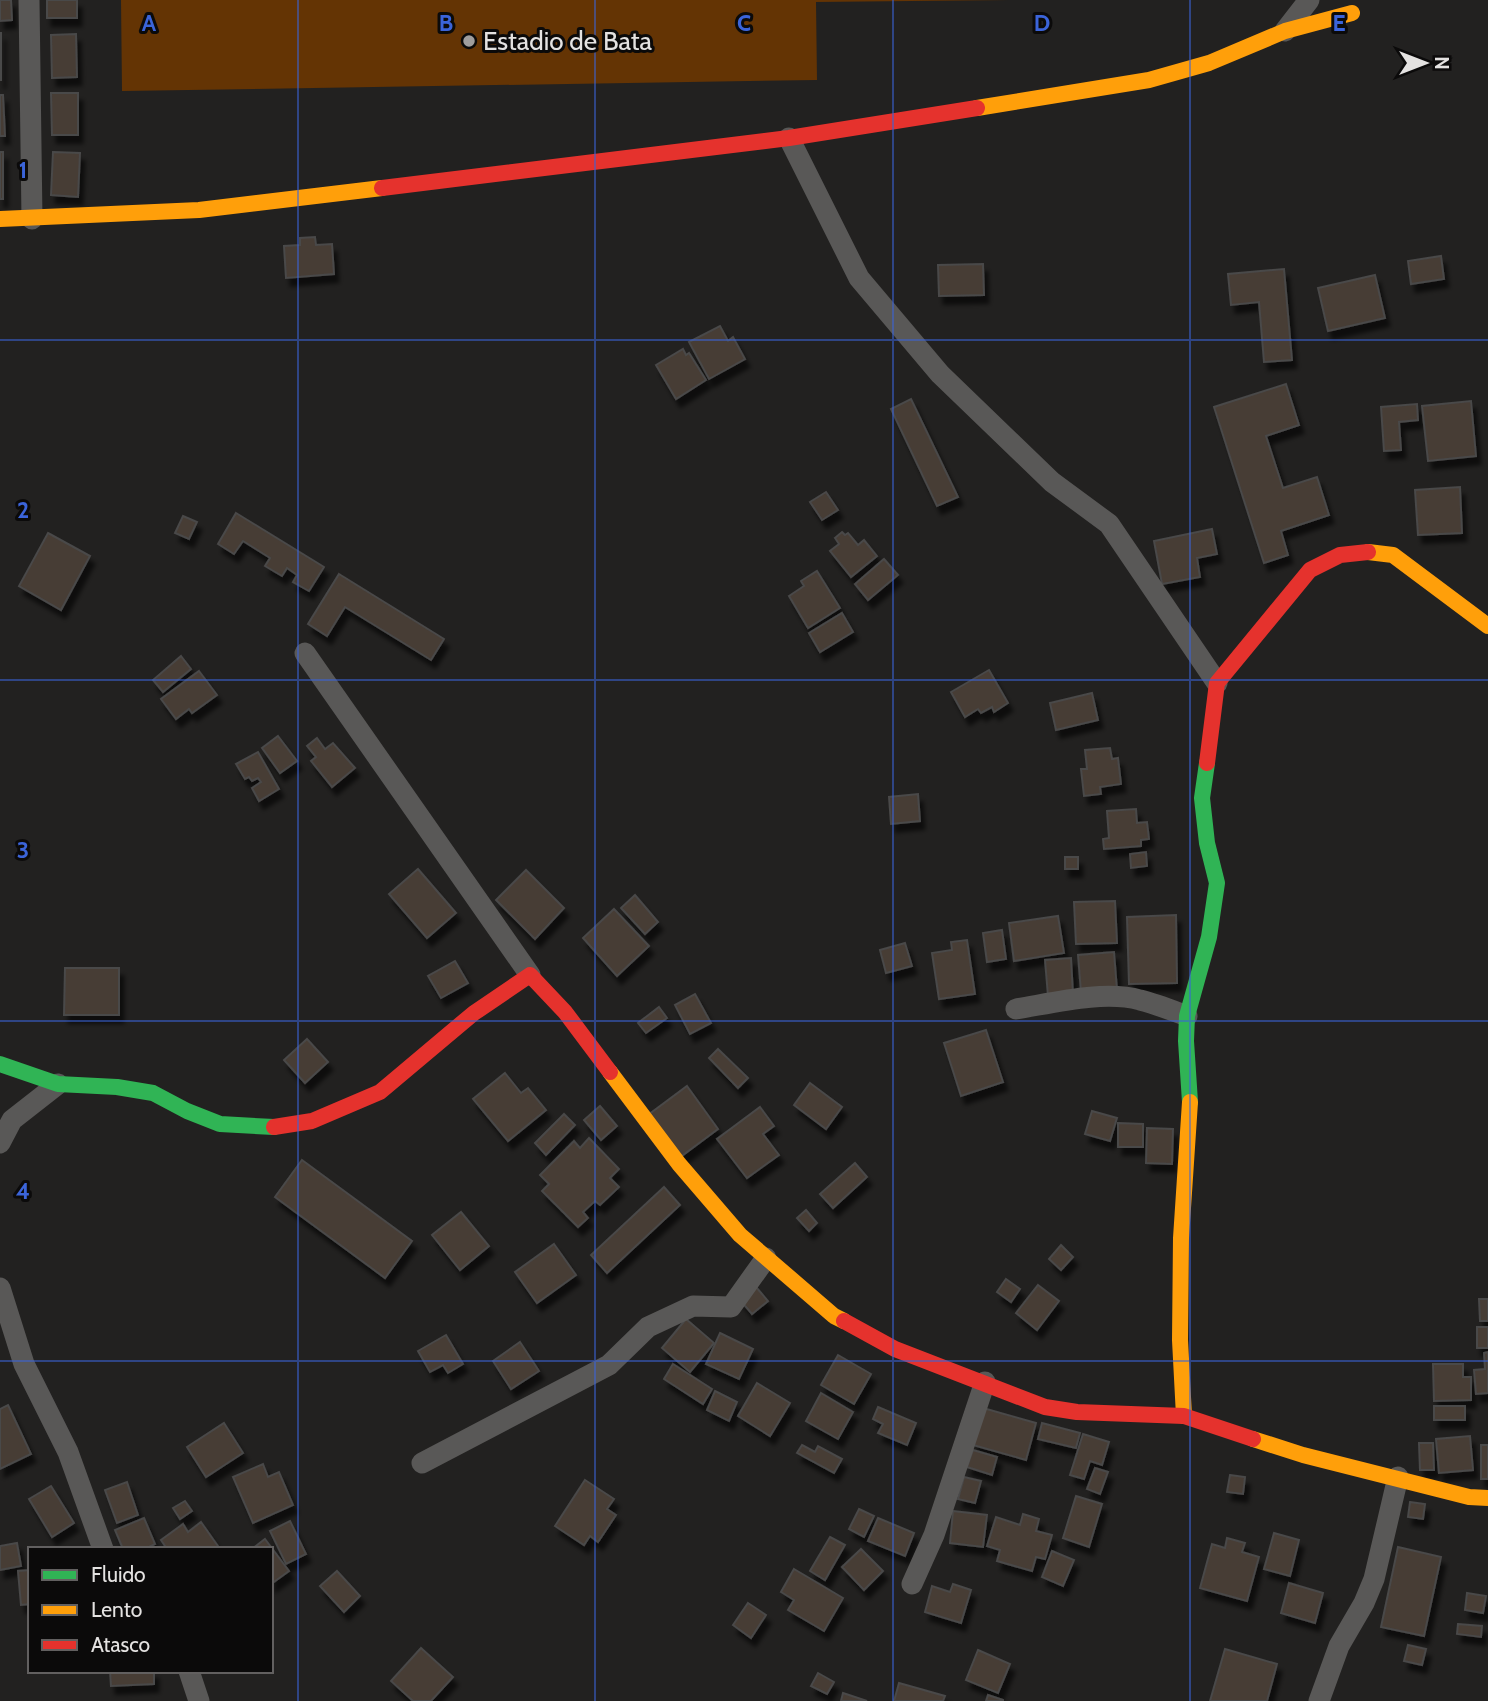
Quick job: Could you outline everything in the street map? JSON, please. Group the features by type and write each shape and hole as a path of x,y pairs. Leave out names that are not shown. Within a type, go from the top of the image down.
{"street":[{"path":"29,0 32,219"},
{"path":"1285,31 1309,0"},
{"path":"0,219 199,210 789,138 1149,80 1209,63 1285,31 1352,13"},
{"path":"789,138 859,278 940,374 1052,482 1109,524 1217,683"},
{"path":"1184,1416 1180,1340 1181,1238 1191,1092 1186,1041 1187,1016 1209,937 1217,883 1207,843 1202,798 1217,683 1310,570 1340,555 1366,552 1393,555 1488,626"},
{"path":"305,653 530,975 565,1012 679,1164 740,1235 834,1315 895,1349 1059,1410 1184,1416 1303,1454 1468,1497 1488,1498"},
{"path":"0,1064 58,1084 117,1087 153,1094 220,1124 270,1128 312,1121 380,1092 474,1013 530,975"},
{"path":"1016,1009 1083,999 1138,999 1187,1016"},
{"path":"0,1143 12,1120 58,1084"},
{"path":"422,1463 609,1365 648,1327 693,1306 731,1307 766,1258"},
{"path":"0,1288 24,1364 68,1452 102,1547"},
{"path":"912,1584 934,1535 985,1382"},
{"path":"1319,1701 1332,1660 1364,1603 1374,1579 1398,1477"},
{"path":"190,1673 199,1701"}],"shaded area":[{"name":"Estadio de Bata","path":"121,0 1009,0 816,2 817,80 122,91"}],"building":[{"path":"0,0 11,0 12,20 0,21"},
{"path":"47,0 77,0 77,18 47,18"},
{"path":"1,33 1,80 0,80"},
{"path":"76,34 77,77 52,78 51,35"},
{"path":"51,93 78,93 78,135 52,135"},
{"path":"0,95 3,95 5,136 0,136"},
{"path":"0,152 3,152 3,199 0,199"},
{"path":"53,152 80,153 78,197 51,195"},
{"path":"315,237 316,245 332,244 334,274 286,278 284,246 300,245 300,238"},
{"path":"1441,256 1444,279 1411,284 1408,261"},
{"path":"983,264 984,295 939,296 938,265"},
{"path":"1284,269 1292,360 1264,362 1259,302 1231,305 1228,274"},
{"path":"1375,275 1385,318 1328,331 1318,288"},
{"path":"720,326 728,341 733,337 745,359 709,379 689,342"},
{"path":"683,349 686,355 689,353 706,380 676,399 656,365"},
{"path":"1286,384 1299,425 1266,436 1283,488 1317,477 1329,515 1281,531 1288,555 1264,563 1214,407"},
{"path":"911,399 958,497 937,506 891,409"},
{"path":"1471,401 1476,456 1428,461 1422,406"},
{"path":"1417,404 1418,420 1399,422 1401,450 1384,451 1381,407"},
{"path":"1460,487 1462,533 1418,535 1415,490"},
{"path":"826,492 838,510 822,520 810,502"},
{"path":"236,513 324,567 309,591 293,582 297,575 287,568 282,576 265,566 270,558 243,541 234,554 218,544"},
{"path":"183,516 197,522 189,539 175,533"},
{"path":"1212,529 1217,554 1197,558 1200,577 1162,584 1154,541"},
{"path":"842,532 845,535 848,533 858,545 864,540 877,556 851,577 830,551 839,544 835,538"},
{"path":"48,533 90,556 61,610 19,586"},
{"path":"884,559 898,575 868,600 855,584"},
{"path":"817,571 840,608 808,628 789,596 804,586 801,581"},
{"path":"339,574 444,639 431,660 345,607 327,636 308,624"},
{"path":"842,613 853,632 820,652 809,633"},
{"path":"181,656 191,669 163,692 153,680"},
{"path":"989,670 1008,703 994,712 992,707 981,713 978,709 965,717 951,692"},
{"path":"199,671 217,695 192,713 189,709 176,719 161,699"},
{"path":"1092,693 1098,720 1056,730 1050,703"},
{"path":"278,736 297,761 280,773 262,748"},
{"path":"317,738 325,749 333,743 355,768 332,787 311,761 316,757 307,746"},
{"path":"1110,748 1112,759 1118,758 1121,784 1100,787 1101,794 1084,796 1081,769 1087,769 1085,750"},
{"path":"258,752 279,789 259,801 252,788 261,782 258,778 252,781 249,777 245,779 236,764"},
{"path":"918,794 920,821 891,824 889,797"},
{"path":"1136,809 1137,823 1147,822 1149,839 1141,840 1141,846 1104,849 1103,839 1109,838 1107,811"},
{"path":"1146,852 1147,866 1131,868 1130,854"},
{"path":"1065,857 1078,857 1078,869 1065,869"},
{"path":"418,869 456,913 427,938 389,894"},
{"path":"526,870 564,908 535,939 496,900"},
{"path":"635,895 658,922 645,934 621,908"},
{"path":"1115,901 1117,943 1076,944 1074,902"},
{"path":"614,909 649,946 617,976 583,938"},
{"path":"1176,915 1177,983 1129,984 1127,917"},
{"path":"1058,916 1064,953 1014,961 1009,923"},
{"path":"1002,930 1006,959 987,962 983,933"},
{"path":"967,940 975,994 939,999 932,953 952,950 951,942"},
{"path":"905,943 912,966 886,973 880,950"},
{"path":"1114,952 1117,990 1081,992 1078,955"},
{"path":"1071,958 1073,994 1048,996 1045,960"},
{"path":"455,961 468,983 441,998 428,976"},
{"path":"65,968 119,968 119,1015 64,1015"},
{"path":"695,994 711,1023 690,1034 675,1005"},
{"path":"659,1007 667,1018 646,1033 638,1023"},
{"path":"986,1030 1003,1082 961,1096 944,1043"},
{"path":"307,1039 328,1062 305,1083 284,1060"},
{"path":"718,1049 748,1078 738,1088 709,1058"},
{"path":"505,1073 521,1093 528,1088 546,1110 508,1141 473,1099"},
{"path":"810,1083 842,1107 826,1129 794,1105"},
{"path":"687,1086 718,1129 679,1158 648,1115"},
{"path":"600,1106 617,1126 601,1140 584,1120"},
{"path":"760,1107 774,1126 763,1134 779,1155 747,1178 717,1139"},
{"path":"1092,1111 1117,1118 1110,1141 1085,1134"},
{"path":"564,1114 575,1125 546,1155 535,1143"},
{"path":"1118,1123 1143,1124 1143,1147 1118,1147"},
{"path":"1147,1128 1173,1129 1172,1164 1146,1163"},
{"path":"589,1138 619,1169 610,1178 619,1187 600,1205 595,1201 583,1212 588,1218 578,1227 542,1191 549,1184 540,1175 574,1141 580,1148"},
{"path":"302,1160 412,1241 385,1278 275,1197"},
{"path":"855,1163 867,1177 833,1208 820,1194"},
{"path":"664,1187 680,1205 607,1273 591,1255"},
{"path":"806,1210 817,1223 809,1231 797,1218"},
{"path":"461,1212 489,1246 460,1270 432,1235"},
{"path":"554,1244 576,1275 537,1303 515,1272"},
{"path":"1061,1245 1073,1257 1061,1270 1049,1259"},
{"path":"1006,1279 1020,1289 1011,1302 997,1292"},
{"path":"1038,1285 1059,1301 1037,1330 1016,1313"},
{"path":"756,1287 768,1301 752,1314 740,1300"},
{"path":"1479,1299 1488,1299 1488,1321 1480,1321"},
{"path":"686,1319 714,1343 690,1372 662,1348"},
{"path":"1477,1327 1488,1327 1488,1348 1477,1348"},
{"path":"720,1333 753,1349 739,1379 706,1364"},
{"path":"446,1335 463,1364 448,1373 443,1365 430,1372 418,1351"},
{"path":"520,1342 539,1371 511,1389 493,1361"},
{"path":"1488,1352 1488,1393 1476,1394 1474,1370 1485,1369 1484,1353"},
{"path":"838,1355 871,1374 854,1404 821,1385"},
{"path":"673,1364 712,1389 703,1404 664,1379"},
{"path":"1433,1364 1463,1364 1463,1377 1471,1377 1471,1400 1434,1401"},
{"path":"757,1383 790,1403 770,1436 738,1416"},
{"path":"715,1391 737,1402 729,1421 707,1410"},
{"path":"821,1393 853,1412 838,1439 806,1421"},
{"path":"8,1405 31,1454 0,1469 0,1409"},
{"path":"1434,1406 1465,1406 1465,1420 1434,1420"},
{"path":"878,1407 916,1423 907,1445 878,1433 883,1424 873,1419"},
{"path":"983,1408 1036,1423 1026,1460 973,1445"},
{"path":"224,1423 243,1453 206,1477 187,1447"},
{"path":"1042,1423 1080,1433 1076,1448 1038,1439"},
{"path":"1083,1434 1109,1442 1102,1465 1090,1461 1084,1479 1070,1475"},
{"path":"1470,1436 1473,1470 1439,1473 1436,1439"},
{"path":"1419,1443 1433,1443 1434,1470 1420,1470"},
{"path":"802,1445 815,1452 818,1446 842,1459 834,1473 797,1453"},
{"path":"1481,1445 1488,1445 1488,1479 1481,1479"},
{"path":"973,1450 997,1457 992,1475 967,1467"},
{"path":"263,1464 268,1477 279,1472 293,1505 253,1523 233,1477"},
{"path":"1095,1468 1108,1472 1100,1494 1087,1489"},
{"path":"1230,1475 1245,1477 1243,1494 1227,1492"},
{"path":"964,1477 981,1481 975,1503 958,1499"},
{"path":"585,1480 614,1499 607,1509 616,1515 598,1542 590,1536 584,1545 555,1526"},
{"path":"127,1482 138,1515 117,1523 105,1490"},
{"path":"51,1486 74,1523 52,1537 29,1499"},
{"path":"1076,1496 1102,1504 1089,1547 1063,1538"},
{"path":"185,1501 192,1511 180,1519 173,1508"},
{"path":"1410,1502 1425,1504 1423,1519 1408,1517"},
{"path":"859,1509 874,1516 864,1537 849,1529"},
{"path":"953,1511 987,1515 983,1547 950,1543"},
{"path":"1023,1514 1039,1519 1036,1531 1052,1535 1045,1559 1036,1557 1032,1571 997,1561 1000,1550 987,1546 996,1517 1020,1525"},
{"path":"144,1518 155,1544 149,1547 122,1547 115,1530"},
{"path":"878,1518 914,1533 905,1556 868,1541"},
{"path":"290,1521 306,1554 286,1564 270,1531"},
{"path":"201,1522 219,1547 166,1547 161,1540 183,1524 188,1532"},
{"path":"1274,1533 1299,1540 1290,1576 1264,1569"},
{"path":"830,1537 845,1545 825,1580 810,1571"},
{"path":"1227,1538 1245,1543 1242,1552 1259,1557 1247,1601 1200,1588 1212,1544 1225,1548"},
{"path":"265,1539 271,1547 255,1547"},
{"path":"17,1543 21,1566 0,1570 0,1546"},
{"path":"1398,1547 1441,1557 1424,1636 1381,1627"},
{"path":"861,1549 883,1571 864,1590 842,1567"},
{"path":"273,1550 289,1571 273,1583"},
{"path":"1052,1551 1074,1560 1063,1586 1042,1577"},
{"path":"794,1569 843,1598 824,1631 788,1610 794,1600 781,1592"},
{"path":"28,1570 28,1604 21,1605 18,1571"},
{"path":"337,1571 360,1596 344,1612 320,1586"},
{"path":"1289,1583 1323,1593 1315,1623 1281,1613"},
{"path":"953,1584 971,1590 961,1623 925,1612 932,1586 950,1592"},
{"path":"1467,1593 1486,1596 1483,1613 1465,1610"},
{"path":"748,1603 766,1615 751,1638 733,1625"},
{"path":"1458,1624 1482,1626 1481,1637 1457,1634"},
{"path":"1408,1645 1426,1649 1422,1665 1404,1661"},
{"path":"421,1648 453,1677 431,1701 413,1701 391,1681"},
{"path":"1225,1649 1277,1664 1267,1701 1210,1701"},
{"path":"978,1650 1010,1664 998,1693 966,1680"},
{"path":"110,1673 154,1673 154,1684 111,1686"},
{"path":"818,1673 834,1682 827,1694 811,1686"},
{"path":"899,1683 945,1696 943,1701 894,1701"},
{"path":"843,1693 867,1701 841,1701"},
{"path":"988,1695 1003,1700 1003,1701 986,1701"}],"traffic: fast":[{"path":"1190,1102 1187,1016 1209,937 1217,883 1207,843 1202,798 1207,763"},
{"path":"0,1064 58,1084 117,1087 153,1093 220,1124 274,1127"}],"traffic: slow":[{"path":"977,108 1149,80 1209,63 1285,31 1352,13"},
{"path":"0,219 199,210 382,188"},
{"path":"1368,552 1393,555 1488,626"},
{"path":"610,1072 679,1164 740,1235 834,1316 844,1321"},
{"path":"1184,1416 1180,1340 1181,1238 1190,1102"},
{"path":"1253,1439 1303,1455 1469,1497 1488,1498"}],"traffic: jam":[{"path":"382,188 789,138 977,108"},
{"path":"1207,763 1217,683 1310,570 1340,555 1368,552"},
{"path":"274,1127 312,1121 380,1092 474,1013 530,975 565,1012 610,1072"},
{"path":"844,1321 895,1349 1045,1407 1077,1412 1184,1416 1253,1439"}],"place":[{"name":"Estadio de Bata","path":"469,41"}]}
